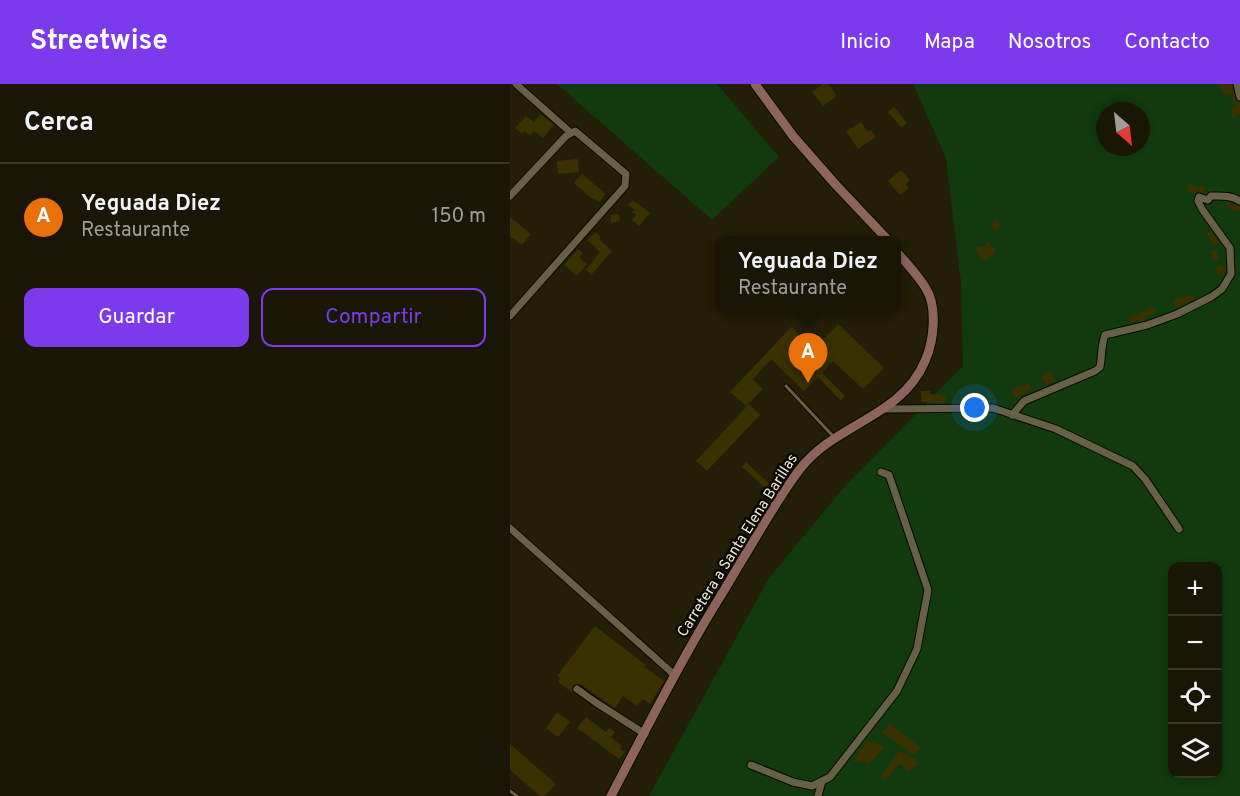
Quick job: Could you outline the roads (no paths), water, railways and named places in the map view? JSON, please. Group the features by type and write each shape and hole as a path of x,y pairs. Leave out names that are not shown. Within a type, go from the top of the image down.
{"main road":[{"path":"755,84 793,136 884,236"},
{"name":"Carretera a Santa Elena Barillas","path":"611,796 699,633 790,484 811,456 835,437 885,409 900,396 912,384 924,363 933,331 930,297 926,288 901,256"}],"street":[{"path":"516,84 571,133"},
{"path":"1237,84 1240,97"},
{"path":"510,196 566,136 575,131 626,174 625,186 510,316"},
{"path":"1012,415 1024,401 1100,367 1105,335 1167,318 1211,297 1222,289 1231,274 1230,248 1198,201 1199,197 1208,200 1211,196 1224,195 1240,201"},
{"path":"885,409 993,408 1056,429 1133,466 1179,529"},
{"path":"751,765 793,782 812,786 830,777 897,692 917,649 928,590 889,475 881,472"},
{"path":"510,528 675,677"},
{"path":"577,689 645,734"},
{"path":"818,796 822,781"}],"lane":[{"path":"786,386 835,437"},
{"path":"510,791 517,796"}],"place":[{"name":"Yeguada Diez","path":"808,383"}]}
